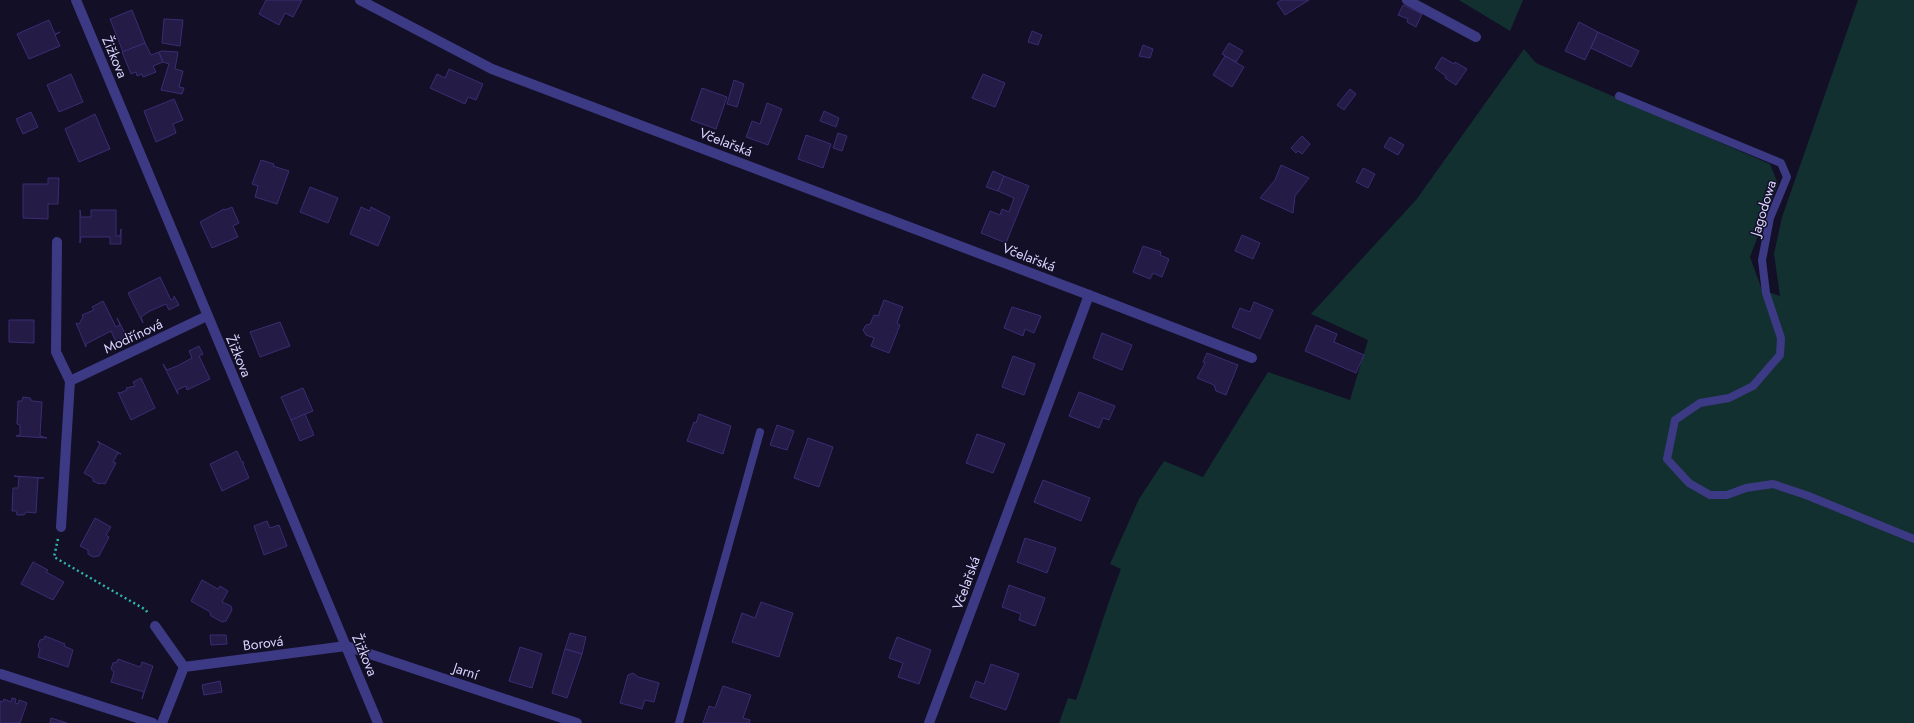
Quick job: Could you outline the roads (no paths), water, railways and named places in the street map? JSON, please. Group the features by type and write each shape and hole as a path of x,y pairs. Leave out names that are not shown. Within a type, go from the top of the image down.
{"street":[{"name":"Žižkova","path":"76,0 378,723"},
{"name":"Včelařská","path":"360,0 492,69 1252,358"},
{"path":"1407,0 1476,37"},
{"path":"56,242 56,352 70,381 61,527"},
{"name":"Včelařská","path":"929,723 1089,295"},
{"name":"Modřínová","path":"70,381 207,316"},
{"path":"155,626 184,667 162,723"},
{"name":"Borová","path":"184,667 346,646"},
{"name":"Jarní","path":"346,646 577,723"},
{"path":"1,674 152,723"}],"lane":[{"name":"Jagodowa","path":"1619,96 1781,163 1787,177 1770,218 1762,260 1766,293 1781,338 1780,355 1753,386 1729,398 1700,403 1675,420 1667,459 1689,483 1710,495 1727,495 1746,488 1773,484 1806,495 1914,538"},
{"path":"679,723 760,432"}]}
